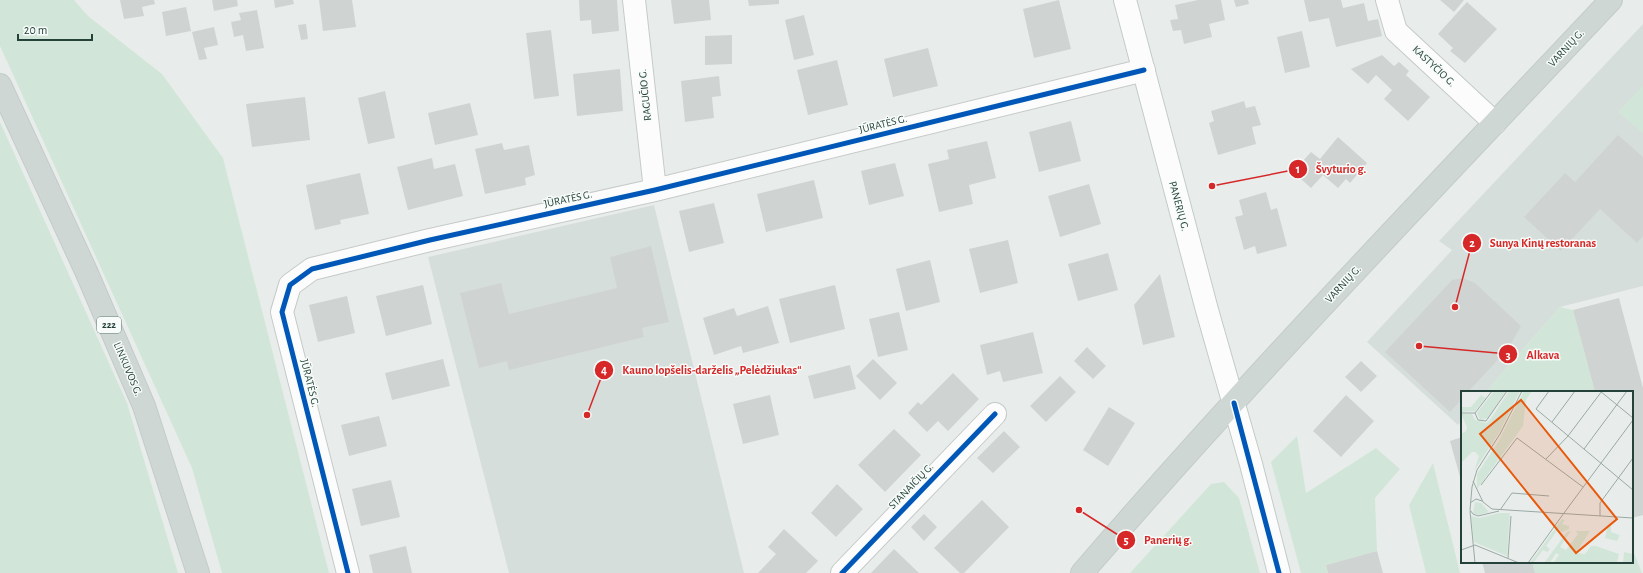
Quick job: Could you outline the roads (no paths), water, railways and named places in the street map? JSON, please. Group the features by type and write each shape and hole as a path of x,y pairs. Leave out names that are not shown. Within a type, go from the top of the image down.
{"main road":[{"name":"VARNIŲ G.","path":"1082,573 1304,325 1611,0"},
{"name":"LINKUVOS G.","path":"0,85 86,271 144,406 198,573"}],"street":[{"name":"RAGUČIO G.","path":"634,0 655,190"},
{"name":"PANERIŲ G.","path":"1125,0 1207,310 1280,573"},
{"name":"KASTYČIO G.","path":"1387,0 1396,30 1495,123"},
{"name":"JŪRATĖS G.","path":"348,573 282,312 290,285 312,269 430,240 655,190 1144,70"},
{"name":"STANAIČIŲ G.","path":"842,573 995,414"}],"place":[{"name":"Švyturio g.","path":"1212,186"},
{"name":"Sunya Kinų restoranas","path":"1455,307"},
{"name":"Alkava","path":"1419,346"},
{"name":"Kauno lopšelis-darželis „Pelėdžiukas“","path":"587,415"},
{"name":"Panerių g.","path":"1079,510"}]}
